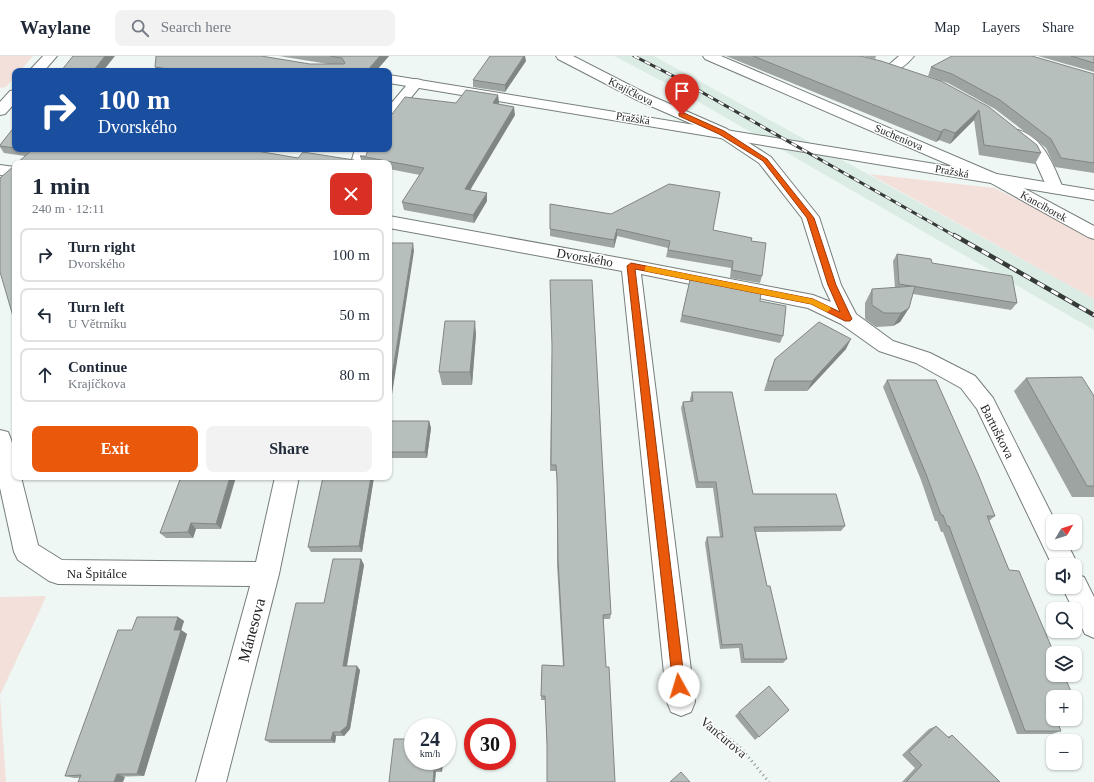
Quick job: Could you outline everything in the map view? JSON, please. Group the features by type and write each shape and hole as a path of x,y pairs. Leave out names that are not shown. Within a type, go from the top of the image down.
{"street":[{"path":"39,68 50,56"},
{"name":"Krajíčkova","path":"563,56 642,97 722,132"},
{"name":"Sucheniova","path":"710,56 995,178 1094,195"},
{"path":"891,69 908,56"},
{"path":"877,66 906,74"},
{"name":"Pražská","path":"392,79 722,132 995,178"},
{"path":"392,111 416,83"},
{"path":"0,111 12,97"},
{"path":"1008,127 1039,152 1055,188"},
{"path":"722,132 765,160 810,218 832,285 848,319"},
{"path":"0,170 12,172"},
{"name":"Kanciborek","path":"995,178 1094,233"},
{"name":"Dvorského","path":"392,223 631,266 813,302 848,319"},
{"path":"631,266 681,702"},
{"name":"Bartuškova","path":"848,319 886,346 923,358 968,382 985,404 1046,528"},
{"name":"Na Špitálce","path":"0,439 27,552 58,572 266,574"},
{"name":"Mánesova","path":"211,782 266,574 286,480"},
{"path":"1079,594 1094,625"}],"path":[{"name":"Vančurova","path":"681,702 741,748 769,782"}],"shaded area":[{"path":"0,56 33,56 23,68 12,68 12,80 6,87 0,88"},
{"path":"614,56 654,56 1094,299 1094,330 664,82"},
{"path":"869,174 994,188 1094,237 1094,299"},
{"path":"46,596 41,608 0,695 0,597"},
{"path":"0,696 6,782 0,782"}],"building":[{"path":"73,56 105,56 95,68 63,68"},
{"path":"156,56 261,56 310,64 344,64 345,63 342,58 330,56 380,56 370,68 155,67"},
{"path":"490,56 524,56 505,85 473,80"},
{"path":"753,56 860,56 881,61 941,81 989,107 1037,145 1041,153 984,145 979,110 955,133 944,129 941,132"},
{"path":"952,56 1032,56 1094,74 1094,163 1061,158 1051,139 1000,100 952,74 931,67"},
{"path":"1071,56 1094,56 1094,63"},
{"path":"466,90 498,95 493,103 514,107 465,189 487,193 473,215 402,202 424,168 392,162 392,160 381,160 360,156 366,156 367,152 392,152 392,114 405,97 456,103"},
{"path":"12,130 12,148 0,145"},
{"path":"30,152 263,152 298,158 303,152 354,160 20,160"},
{"path":"12,168 12,313 0,272 0,178"},
{"path":"669,184 720,192 713,230 752,238 751,241 766,243 762,276 732,270 733,261 668,250 670,241 617,229 614,240 550,229 550,204 611,214"},
{"path":"392,243 413,243 392,376"},
{"path":"897,254 931,259 932,263 1012,276 1017,303 899,284"},
{"path":"550,280 592,280 611,614 603,615 606,667 609,667 615,782 547,782 545,696 541,696 542,665 564,666 558,560 557,478 556,465 551,465 552,346"},
{"path":"690,280 698,280 761,292 760,301 786,306 783,336 682,315"},
{"path":"915,286 909,308 901,313 884,313 872,305 872,289"},
{"path":"445,321 475,321 470,372 439,372"},
{"path":"819,322 851,339 812,381 768,381 775,359"},
{"path":"1082,377 1094,396 1094,486 1087,486 1026,378"},
{"path":"887,380 936,380 995,516 987,516 1009,570 1019,571 1046,634 1046,638 1048,638 1051,646 1046,646 1046,682 1067,682 1070,690 1046,690 1046,726 1059,726 1061,731 1025,731 949,526 947,526 943,515 941,515 926,474"},
{"path":"692,392 732,392 753,494 836,494 845,526 754,527 767,586 770,586 787,659 744,659 742,644 722,645 707,537 723,537 716,482 698,482 683,402 693,401"},
{"path":"392,421 429,421 425,452 392,452"},
{"path":"180,480 229,480 216,524 191,523 188,532 160,533"},
{"path":"322,480 370,480 359,546 308,547"},
{"path":"333,559 361,559 343,666 357,666 347,726 340,732 333,732 331,740 265,740 296,603 324,603"},
{"path":"137,617 178,617 174,630 181,630 137,774 117,774 114,782 78,782 81,775 65,776 118,630 132,630"},
{"path":"769,686 789,710 759,737 739,712"},
{"path":"936,726 949,738 952,735 1000,782 906,782 922,765 909,752"},
{"path":"394,739 404,739 404,770 434,770 433,782 389,782"},
{"path":"681,772 690,782 670,782"}],"railway":[{"path":"634,56 675,77 955,236"},
{"path":"954,235 1094,315"}],"slow traffic":[{"path":"647,269 813,302 827,309"}],"route":[{"path":"679,686 631,266 813,302 848,319 832,285 810,218 765,160 722,132 682,115"}]}
